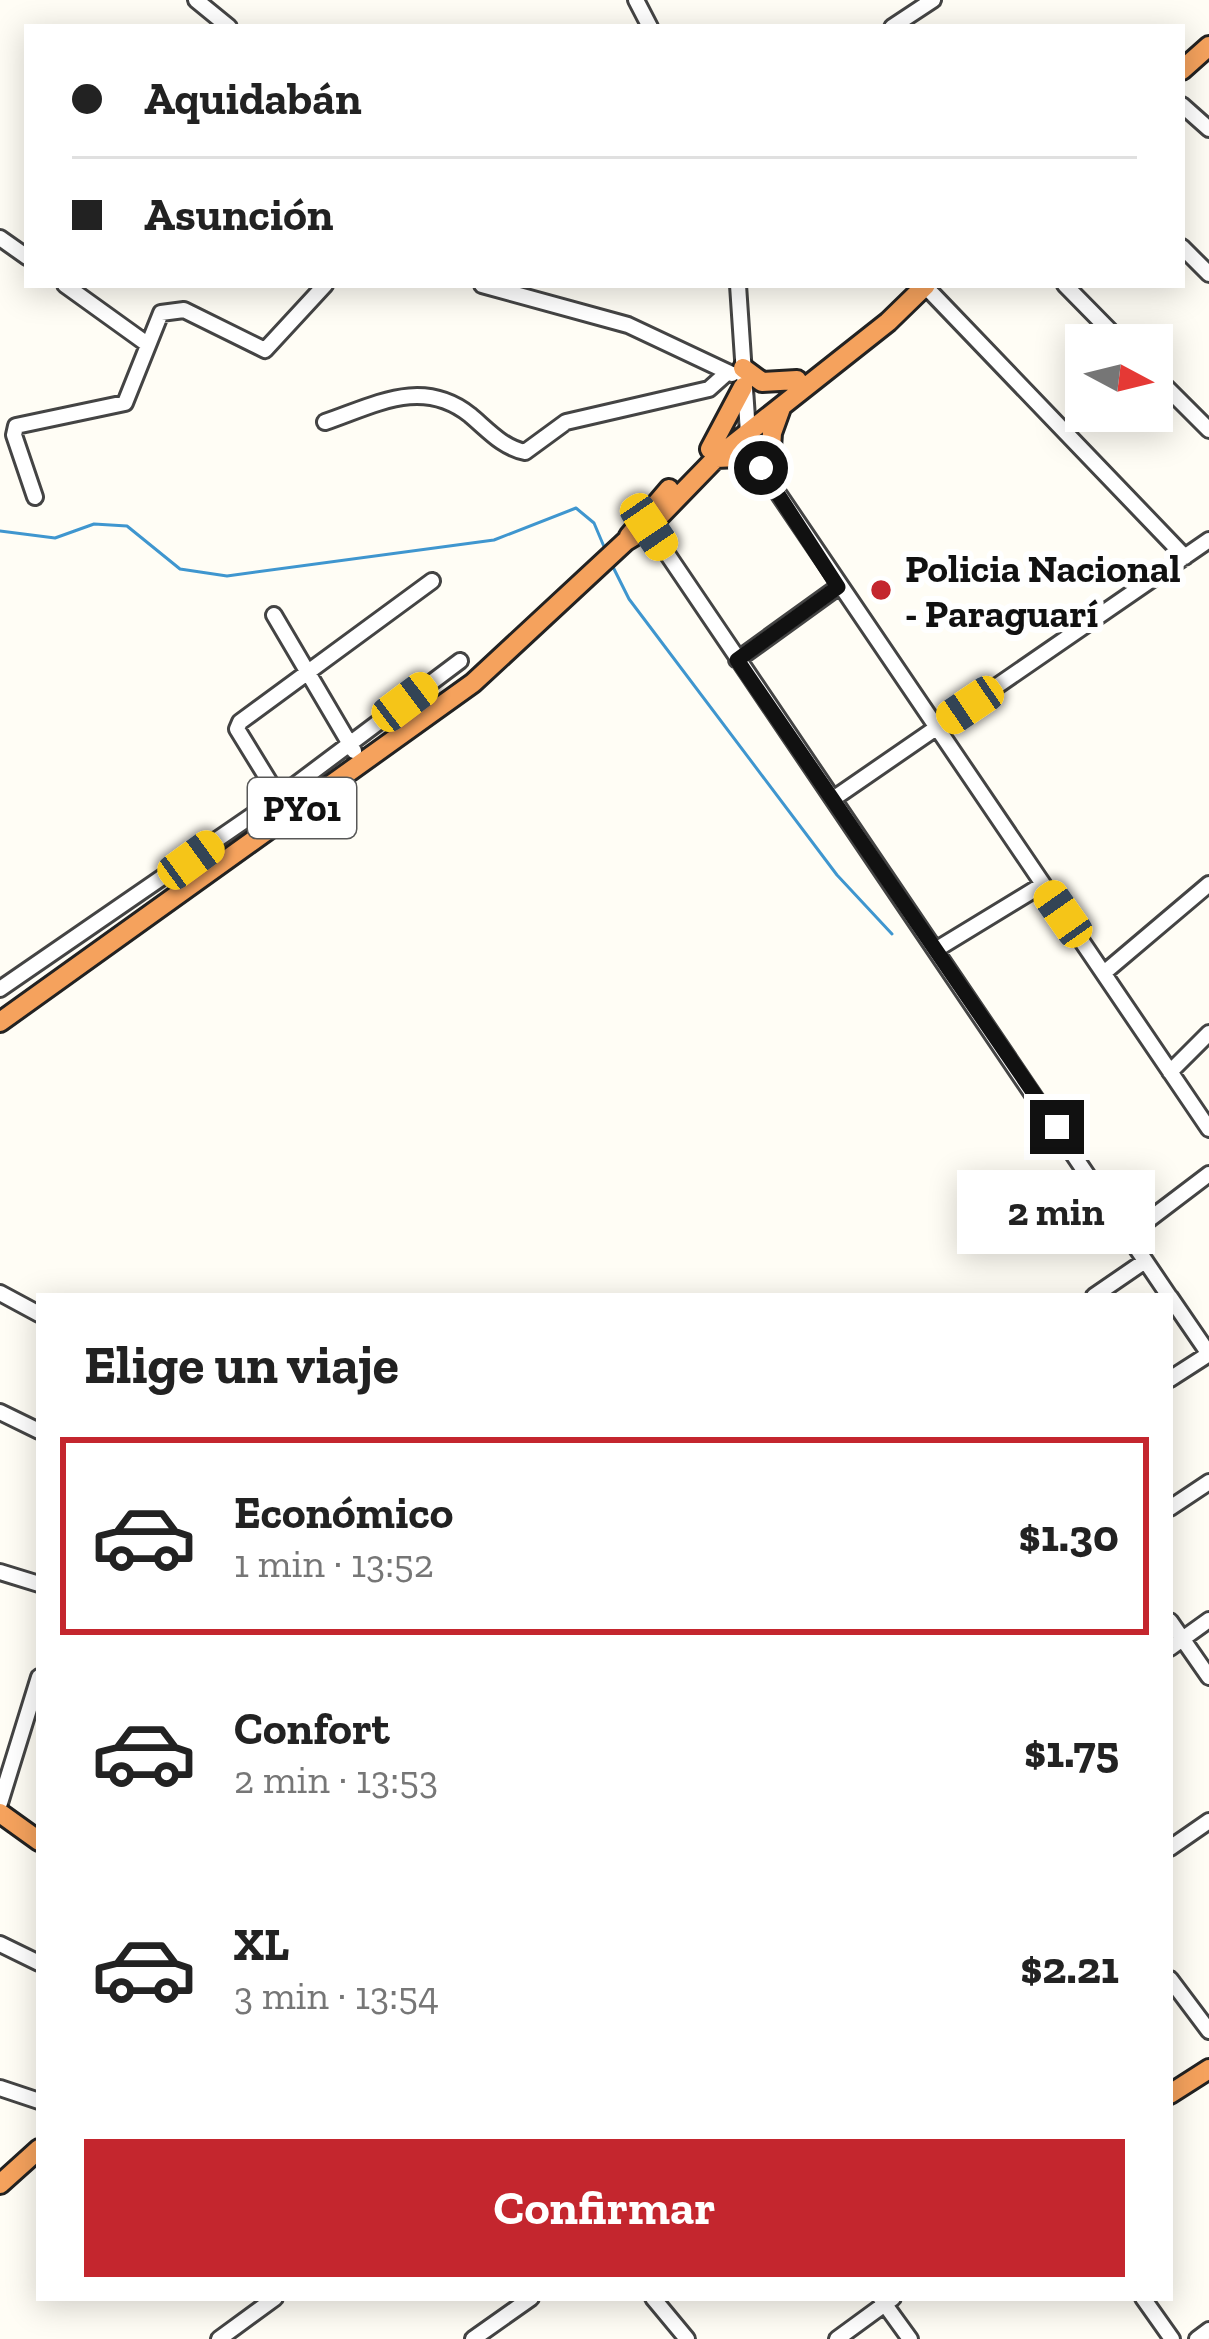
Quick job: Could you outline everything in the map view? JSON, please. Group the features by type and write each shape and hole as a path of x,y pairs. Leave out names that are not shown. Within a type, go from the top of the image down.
{"highway":[{"path":"1185,67 1209,46"},
{"name":"PY01","path":"626,541 643,514 797,380 922,288"},
{"name":"PY01","path":"747,426 782,406 888,322 903,304"},
{"path":"782,406 765,473 739,458 713,453 739,376 762,382 797,380"},
{"name":"PY01","path":"0,1022 448,701 626,541 649,527 713,453"},
{"path":"0,1803 36,1826"},
{"path":"0,1813 36,1839"},
{"path":"1173,2093 1209,2069"},
{"path":"0,2184 36,2152"}],"street":[{"path":"196,0 225,24"},
{"path":"897,24 933,0"},
{"path":"1185,108 1209,129"},
{"path":"1185,250 1209,274"},
{"path":"69,288 147,344"},
{"path":"35,497 14,435 16,426 125,404 161,313 184,310 265,350 322,288"},
{"path":"493,288 628,326 739,376"},
{"path":"738,288 739,376 747,426 765,473 1209,1129"},
{"path":"928,288 1185,557"},
{"path":"1068,288 1103,324"},
{"path":"325,422 401,395 425,394 442,398 504,445 525,452 566,422 709,389 739,376"},
{"path":"1173,394 1209,430"},
{"path":"649,527 1167,1293"},
{"path":"833,800 1209,540"},
{"path":"290,817 237,729 432,581"},
{"path":"737,660 838,587"},
{"path":"274,615 363,766"},
{"path":"0,989 279,797 460,661"},
{"path":"433,681 448,701"},
{"path":"1105,973 1209,884"},
{"path":"937,949 1042,885"},
{"path":"1170,1072 1209,1033"},
{"path":"1130,1234 1209,1174"},
{"path":"1098,1293 1145,1262"},
{"path":"0,1293 36,1312"},
{"path":"1173,1301 1209,1354 1173,1377"},
{"path":"0,1412 36,1430"},
{"path":"1173,1506 1209,1482"},
{"path":"0,1572 36,1582"},
{"path":"1209,1619 1176,1643 1209,1677"},
{"path":"0,1803 36,1694"},
{"path":"1173,1846 1209,1821"},
{"path":"0,1944 36,1962"},
{"path":"1173,1982 1209,2031"},
{"path":"0,2088 36,2100"},
{"path":"228,2337 271,2301"},
{"path":"473,2339 527,2301"},
{"path":"655,2301 687,2339"},
{"path":"837,2339 885,2301"},
{"path":"887,2301 910,2339"},
{"path":"1145,2301 1172,2339"},
{"path":"1196,2339 1209,2330"}],"waterway":[{"path":"0,531 55,538 94,524 127,526 180,569 227,576 494,540 576,508 594,523 605,549"},
{"path":"611,563 629,599 837,875 892,934"}],"place":[{"name":"Policia Nacional - Paraguarí","path":"881,590"}],"route":[{"path":"761,468 838,587 737,660 1057,1127"}]}
